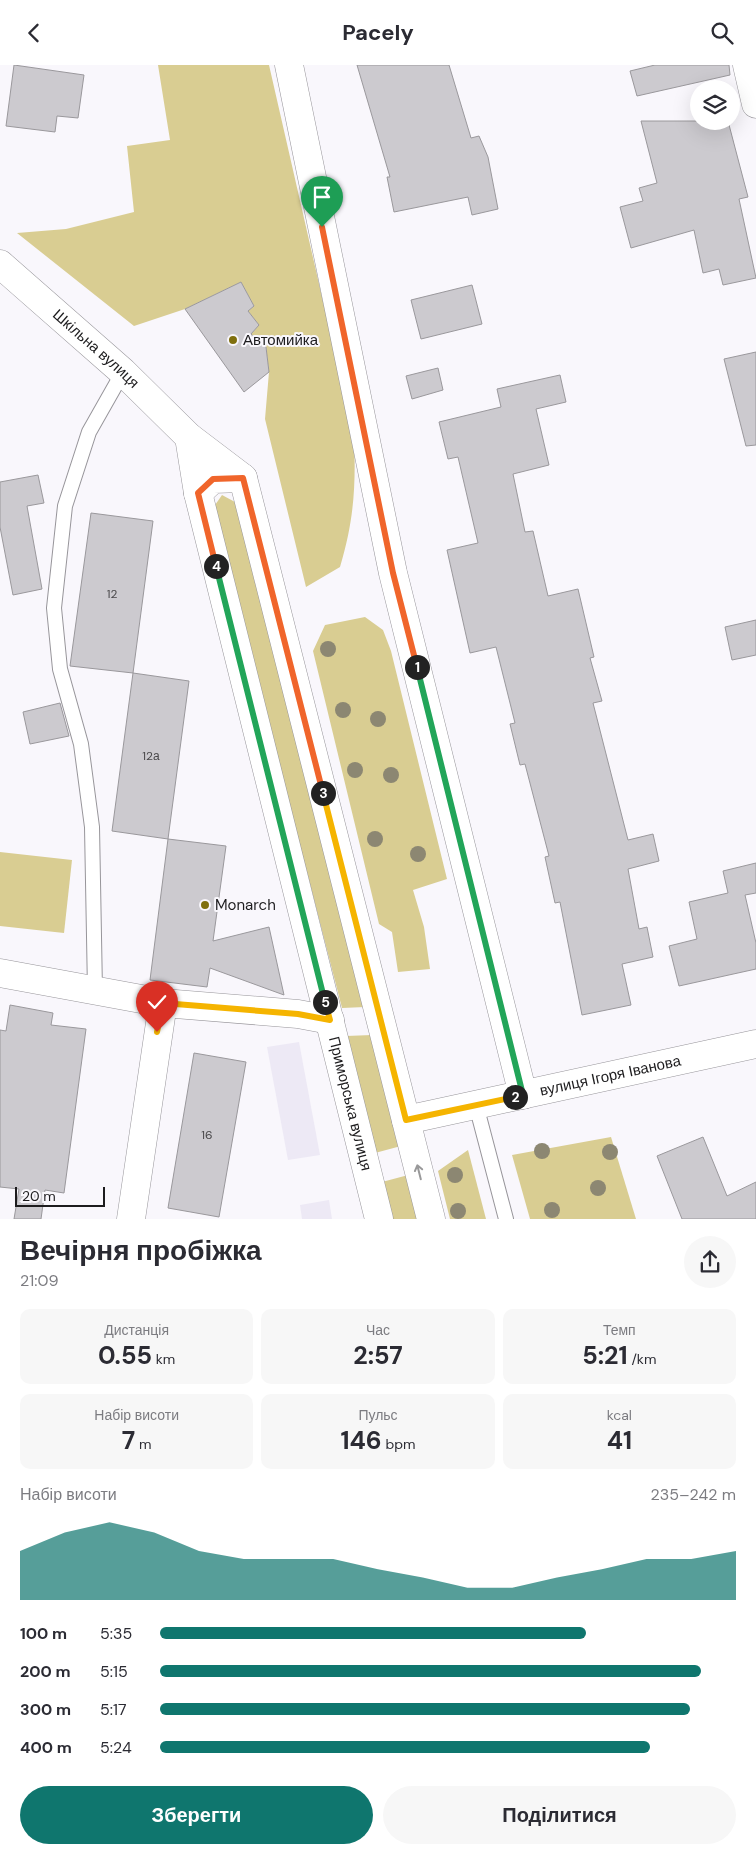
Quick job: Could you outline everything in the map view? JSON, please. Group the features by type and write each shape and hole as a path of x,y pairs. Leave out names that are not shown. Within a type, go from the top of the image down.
{"street":[{"path":"289,65 393,573 523,1095"},
{"path":"747,65 756,104"},
{"name":"Шкільна вулиця","path":"0,264 123,372 188,437 243,478"},
{"name":"Приморська вулиця","path":"188,437 198,493 379,1219"},
{"path":"198,493 213,479 243,478 431,1219"},
{"path":"0,973 163,1003 298,1014 330,1020"},
{"path":"132,1219 163,1003"},
{"name":"вулиця Ігоря Іванова","path":"406,1120 756,1044"}],"lane":[{"path":"95,991 92,827 81,744 60,669 54,608 65,506 89,432 123,372"},
{"path":"476,1105 506,1219"}],"shaded area":[{"path":"158,65 269,65 354,437 355,471 353,503 345,550 340,567 306,587 265,419 269,372 266,347 251,334 259,325 248,311 254,306 241,282 185,309 134,326 17,233 66,229 134,212 127,146 170,140"},
{"path":"222,495 235,502 365,1007 342,1008 213,508"},
{"path":"365,617 383,630 391,651 447,879 413,890 424,927 430,969 398,972 392,932 379,924 313,651 325,625"},
{"path":"0,852 72,860 64,933 0,926"},
{"path":"372,1035 401,1146 375,1153 346,1036"},
{"path":"299,1042 320,1155 288,1160 267,1047"},
{"path":"611,1137 636,1219 530,1219 512,1155"},
{"path":"468,1150 486,1219 450,1219 438,1171"},
{"path":"412,1174 422,1219 391,1219 382,1182"},
{"path":"329,1200 332,1219 302,1219 300,1205"}],"building":[{"path":"14,65 84,75 78,118 57,116 55,132 6,126"},
{"path":"357,65 449,65 471,138 479,136 488,157 498,209 472,215 468,197 394,212 387,177 390,177"},
{"path":"655,65 729,65 730,75 708,80 690,80 690,84 637,96 630,71"},
{"path":"641,121 690,121 690,130 730,130 748,197 739,199 756,278 723,285 719,269 703,273 694,230 631,248 620,207 643,201 639,188 657,183"},
{"name":"Автомийка","path":"241,282 254,306 248,311 259,325 251,334 266,347 269,372 244,392 185,309"},
{"path":"472,285 482,324 421,339 411,300"},
{"path":"756,352 756,445 746,446 724,359"},
{"path":"438,368 443,390 412,399 406,376"},
{"path":"560,375 566,402 536,409 549,465 513,474 525,532 533,531 548,596 578,589 594,657 590,658 602,701 593,703 628,840 653,834 659,861 628,869 639,929 647,927 653,957 622,964 631,1005 582,1015 560,902 555,903 545,857 549,856 525,764 520,765 510,724 515,723 496,647 470,653 447,550 478,543 458,457 448,459 439,422 501,407 497,389"},
{"path":"38,475 44,503 27,506 42,589 13,595 0,527 0,482"},
{"path":"91,513 153,521 133,673 70,666"},
{"path":"756,620 756,655 732,660 725,627"},
{"path":"133,673 189,681 168,839 112,831"},
{"path":"60,703 69,736 30,744 23,712"},
{"path":"168,839 226,846 213,941 269,927 284,995 210,968 207,987 150,980"},
{"path":"756,863 756,893 745,895 756,943 756,969 679,986 669,946 697,939 689,902 728,893 723,871"},
{"path":"10,1005 53,1013 51,1025 86,1029 64,1193 45,1190 41,1219 14,1219 19,1189 0,1187 0,1030 6,1031"},
{"path":"194,1053 246,1062 219,1217 168,1208"},
{"path":"703,1137 727,1196 756,1182 756,1219 682,1219 657,1156"}],"place":[{"name":"Автомийка","path":"233,340"},
{"name":"Monarch","path":"205,905"}],"route":[{"path":"157,1032 163,1003 298,1014 330,1020 198,493 213,479 243,478 406,1120 523,1095 393,573 322,227"}]}
